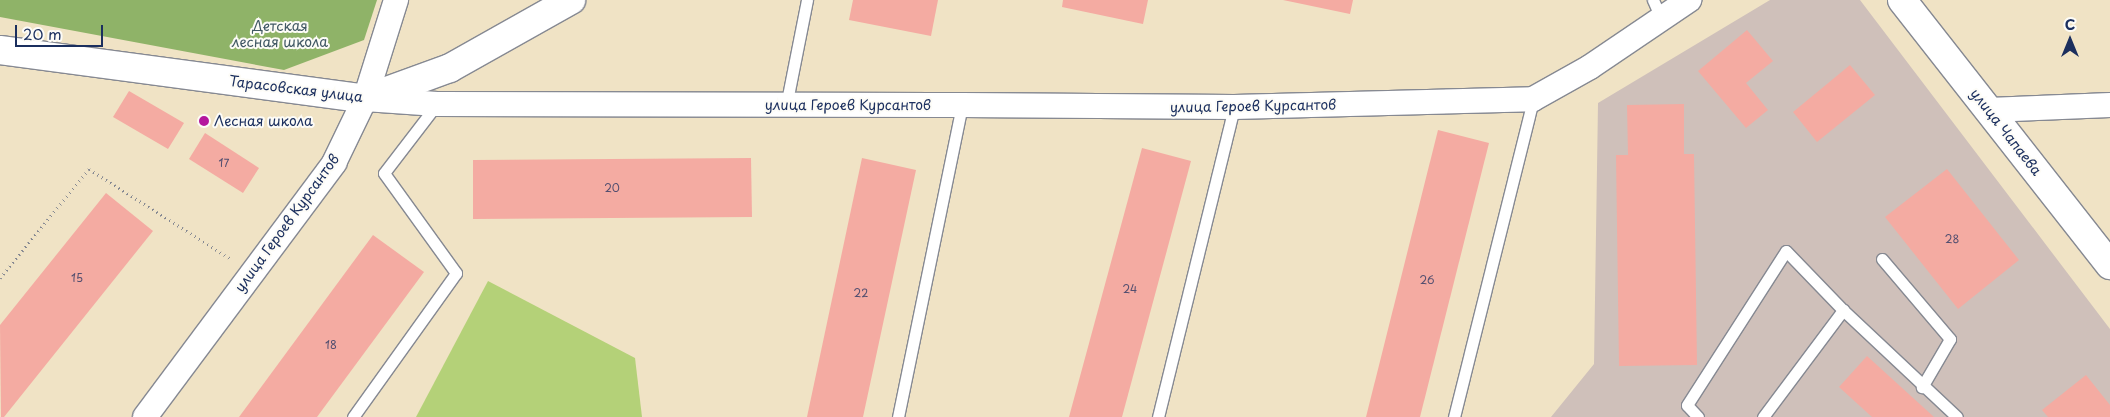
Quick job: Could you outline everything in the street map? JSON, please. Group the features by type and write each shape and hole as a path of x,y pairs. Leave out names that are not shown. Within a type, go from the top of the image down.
{"street":[{"path":"365,99 396,0"},
{"name":"Тарасовская улица","path":"0,50 365,99 450,68 571,0"},
{"name":"улица Героев Курсантов","path":"144,417 334,163 365,99 437,104 786,106 962,104 1234,107 1533,99 1590,67 1657,9 1689,0"},
{"name":"улица Чапаева","path":"1902,0 2110,265"},
{"path":"1989,110 2110,105"}],"lane":[{"path":"786,106 807,0"},
{"path":"1454,417 1533,99"},
{"path":"354,417 456,273 384,173 437,104"},
{"path":"898,417 962,104"},
{"path":"1158,417 1234,107"},
{"path":"1698,417 1687,405 1786,251 1922,387 1957,417"},
{"path":"1882,259 1950,339 1922,387"},
{"path":"1763,417 1843,310"}],"path":[{"path":"0,278 88,169 252,273"}],"shaded area":[{"path":"1770,0 1860,0 2110,329 2110,417 1551,417 1594,364 1598,103"}],"green space":[{"name":"Детская лесная школа","path":"0,0 377,0 364,40 284,70 0,17"},
{"path":"488,281 635,358 642,417 416,417"}],"building":[{"path":"853,0 938,0 931,36 849,20"},
{"path":"1063,0 1148,0 1143,24 1062,7"},
{"path":"1283,0 1353,0 1350,14"},
{"path":"1747,30 1773,61 1746,83 1768,110 1746,128 1698,71"},
{"path":"1850,65 1875,95 1817,142 1793,112"},
{"path":"129,91 184,123 168,149 113,117"},
{"path":"1684,104 1684,154 1694,154 1697,365 1619,366 1616,155 1628,155 1627,105"},
{"path":"1438,130 1489,143 1420,417 1366,417"},
{"path":"205,133 259,168 243,193 189,159"},
{"path":"1142,148 1191,161 1122,417 1069,417"},
{"path":"751,158 752,217 473,219 473,160"},
{"path":"862,158 916,170 863,417 807,417"},
{"path":"1947,169 2019,260 1958,309 1885,217"},
{"path":"106,193 153,231 4,417 1,417 0,325"},
{"path":"373,235 424,272 317,417 239,417"},
{"path":"1867,356 1934,417 1872,417 1839,387"},
{"path":"2086,375 2110,405 2110,417 2048,417 2042,410"}],"place":[{"name":"Лесная школа","path":"204,121"}]}
